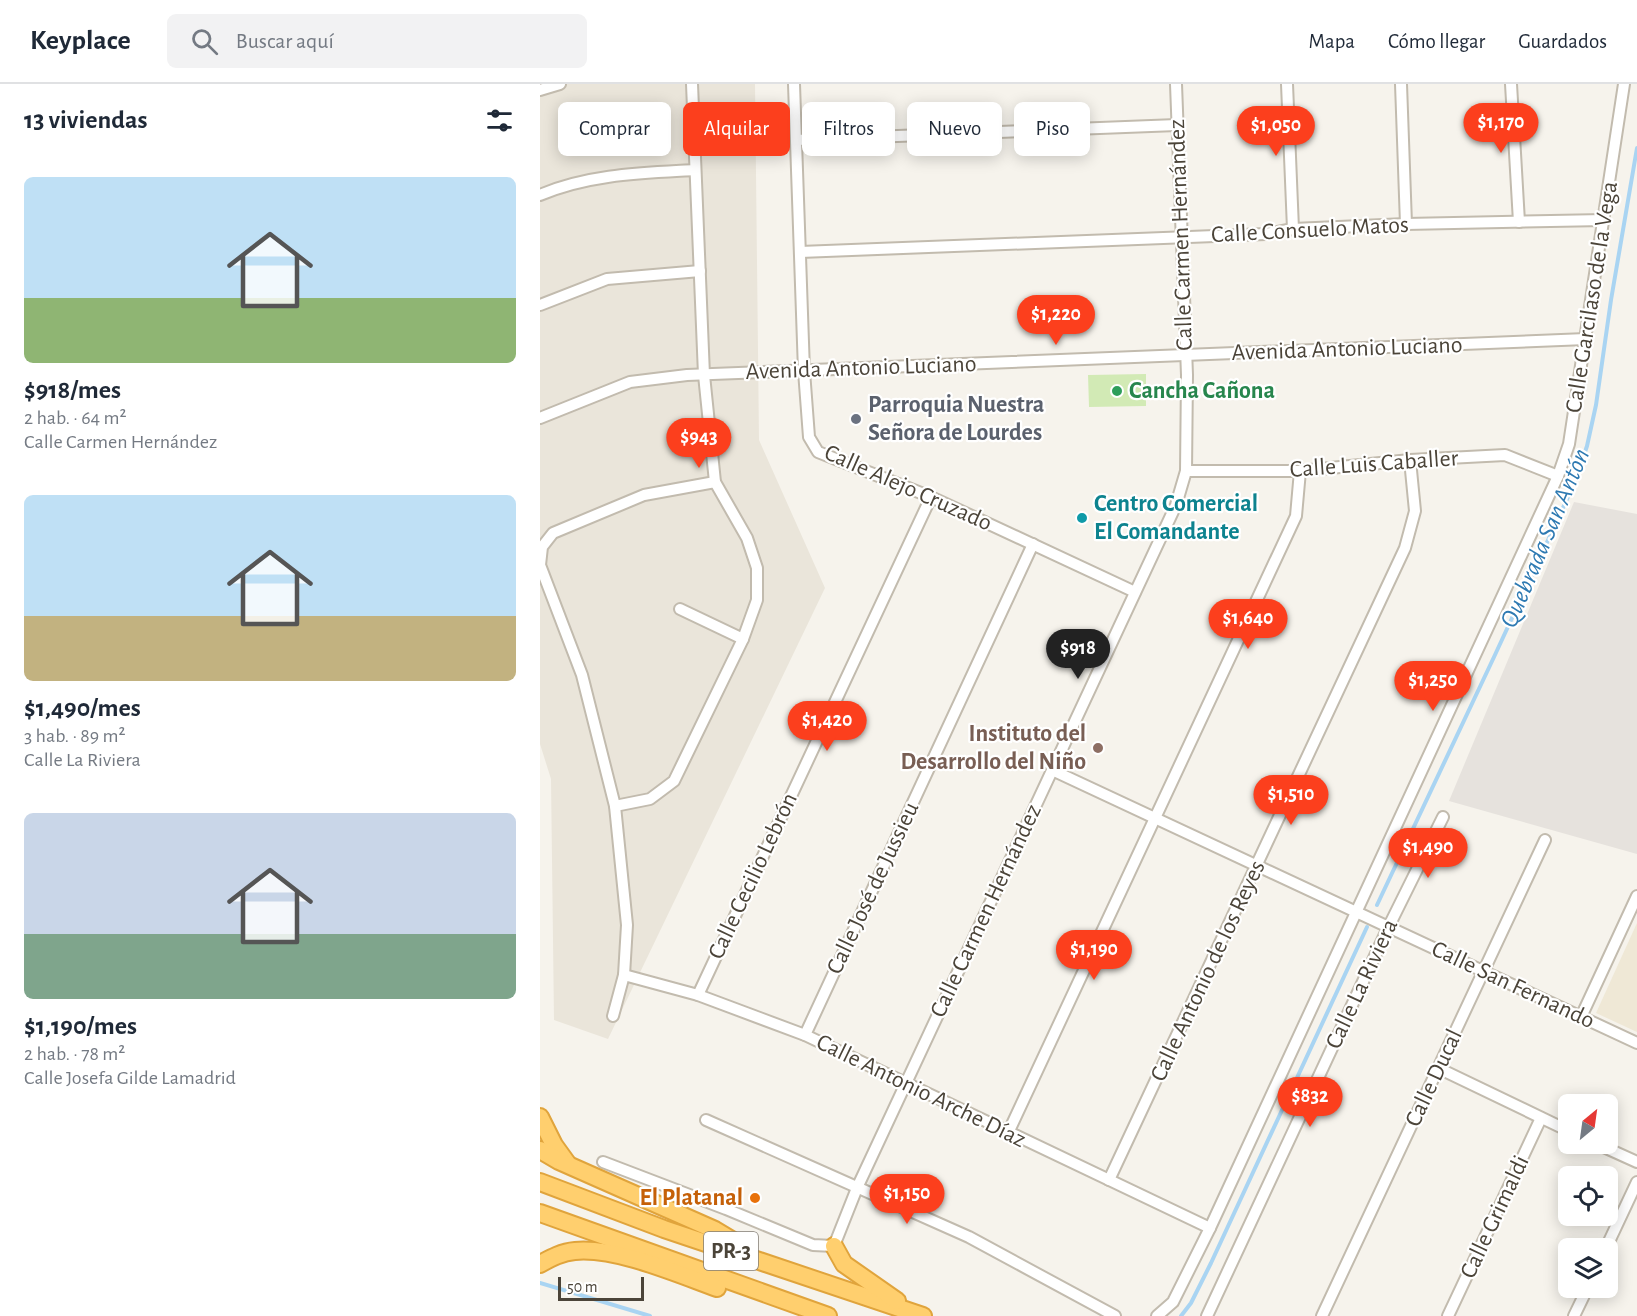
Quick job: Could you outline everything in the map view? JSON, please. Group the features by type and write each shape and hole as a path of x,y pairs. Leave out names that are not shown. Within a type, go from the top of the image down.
{"highway":[{"path":"540,1117 554,1145 567,1164"},
{"path":"540,1150 715,1230 769,1263"},
{"name":"PR-3","path":"540,1182 664,1229 919,1315"},
{"name":"PR-3","path":"540,1213 828,1316"},
{"path":"834,1246 844,1264 919,1315"},
{"path":"540,1264 555,1256 573,1251 604,1253 639,1261 728,1292 776,1297"}],"street":[{"path":"540,90 560,84"},
{"path":"615,806 650,799 674,781 743,639 757,600 757,568 747,538 715,482 704,375 692,84"},
{"name":"Calle Alejo Cruzado","path":"794,84 804,371 809,437 818,452 932,497 1135,592"},
{"name":"Calle Carmen Hernández","path":"834,1246 857,1188 1176,505 1186,471 1187,375 1176,84"},
{"path":"1287,84 1293,229"},
{"path":"1401,84 1406,224"},
{"path":"1511,84 1519,222"},
{"name":"Calle Garcilaso de la Vega","path":"1157,1316 1173,1302 1210,1228 1558,476 1569,444 1624,84"},
{"path":"796,140 1177,125"},
{"path":"540,195 551,190 610,176 695,170"},
{"name":"Calle Consuelo Matos","path":"800,252 1266,234 1293,229 1406,224 1604,220"},
{"path":"540,305 607,279 700,271"},
{"name":"Avenida Antonio Luciano","path":"540,418 630,382 687,375 1586,339"},
{"name":"Calle Luis Caballer","path":"1186,471 1300,471 1410,460 1505,455 1558,476"},
{"name":"Calle Antonio de los Reyes","path":"1109,1180 1405,548 1415,511 1410,460"},
{"path":"1008,1133 1296,516 1300,471"},
{"path":"613,1016 624,975 627,925 615,806 582,675 541,566 542,547 553,533 644,495 715,482"},
{"name":"Calle Cecilio Lebrón","path":"698,995 932,497"},
{"name":"Calle José de Jussieu","path":"804,1035 1033,544"},
{"path":"680,609 743,639"},
{"name":"Calle San Fernando","path":"1052,770 1637,1043"},
{"name":"Calle La Riviera","path":"1207,1316 1388,928 1443,817"},
{"name":"Calle Ducal","path":"1322,1316 1545,840"},
{"path":"1581,1017 1637,896"},
{"name":"Calle Antonio Arche Díaz","path":"624,975 698,995 804,1035 1210,1228"},
{"path":"1438,1068 1558,1126"},
{"name":"Calle Grimaldi","path":"1448,1316 1541,1118"},
{"path":"706,1120 969,1237 1115,1316"},
{"path":"1618,1153 1637,1162"},
{"path":"603,1161 813,1245 834,1246"},
{"path":"1611,1238 1637,1182"},
{"path":"1574,1316 1583,1298"}],"shaded area":[{"path":"540,84 755,84 755,102 683,102 683,156 756,156 759,440 825,588 608,1039 554,1020 551,779 540,744"},
{"path":"1574,502 1637,514 1637,854 1449,801"},
{"path":"1637,923 1637,1032 1596,1013"}],"green space":[{"name":"Cancha Cañona","path":"1146,374 1146,406 1089,407 1088,375"}],"waterway":[{"name":"Quebrada San Antón","path":"1377,905 1574,484 1587,446 1596,405 1637,148"},
{"name":"Quebrada San Antón","path":"1181,1316 1191,1303 1211,1263 1367,927"},
{"name":"Quebrada San Antón","path":"540,1283 650,1316"}],"place":[{"name":"Cancha Cañona","path":"1117,391"},
{"name":"Parroquia Nuestra Señora de Lourdes","path":"856,419"},
{"name":"Centro Comercial El Comandante","path":"1082,518"},
{"name":"Instituto del Desarrollo del Niño","path":"1098,748"},
{"name":"El Platanal","path":"755,1198"}]}
